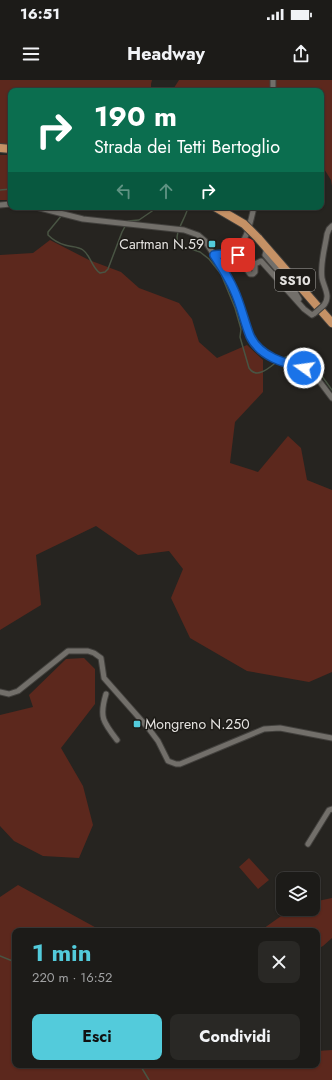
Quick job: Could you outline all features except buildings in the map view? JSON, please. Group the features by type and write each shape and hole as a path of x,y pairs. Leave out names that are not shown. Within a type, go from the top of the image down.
{"main road":[{"name":"SS10","path":"220,210 244,224 258,238 332,323"}],"street":[{"path":"51,210 68,216 184,230 198,235 206,241 234,290 250,336 256,346 267,355 284,363 304,368 317,378 332,398"},
{"path":"232,253 237,250 247,235 253,210"},
{"path":"214,255 232,253 238,255 250,274 255,272 256,263 261,261 304,309 312,315 316,313 328,300 322,280 321,269 329,229 332,226"},
{"path":"267,248 266,255 292,287 304,309"},
{"path":"0,692 9,694 18,691 68,651 88,651 101,658 104,678 158,741 168,761 176,764 184,763 264,729 280,728 332,738"},
{"path":"108,683 102,708 103,721 117,740"},
{"path":"308,844 329,810 332,809"}],"shaded area":[{"path":"0,80 152,80 151,88 8,88 8,144 0,145"},
{"path":"179,80 332,80 332,186 331,180 324,169 324,88 174,88"},
{"path":"0,155 8,155 8,200 0,200"},
{"path":"50,240 89,260 121,272 139,288 179,303 192,319 199,342 217,358 247,345 263,360 263,392 235,422 230,463 258,472 288,436 301,448 307,480 332,490 332,672 309,682 247,671 190,638 171,598 183,569 169,551 138,555 96,526 36,555 41,605 0,630 0,255 33,253"},
{"path":"84,658 95,669 95,704 61,748 83,786 93,825 79,858 43,856 14,841 0,826 0,715 33,707 29,695 66,659"},
{"path":"249,858 269,880 258,889 239,867"},
{"path":"18,885 97,928 12,928 12,1068 320,1068 320,1051 332,1050 332,1080 0,1080 0,897"},
{"path":"332,898 332,938 320,948 320,928 264,928 281,916 320,916 320,901"}],"waterway":[{"path":"0,190 8,189"},
{"path":"62,215 48,232 48,235 60,243 83,250 88,255 97,271 100,273 105,272 108,269 122,232 128,221 139,220 154,210"},
{"path":"187,210 178,231 177,241 179,245 200,252 209,259 221,274 235,308 241,329 240,337 249,368 256,373 260,373 278,361"},
{"path":"281,359 290,356 297,356 305,359 317,370 332,390"},
{"path":"0,956 12,961"},
{"path":"142,1068 149,1080"}],"place":[{"name":"Cartman N.59","path":"212,244"},
{"name":"Mongreno N.250","path":"137,724"}],"route":[{"path":"238,255 225,253 214,255 234,290 250,336 256,346 267,355 284,363 304,368"}]}
